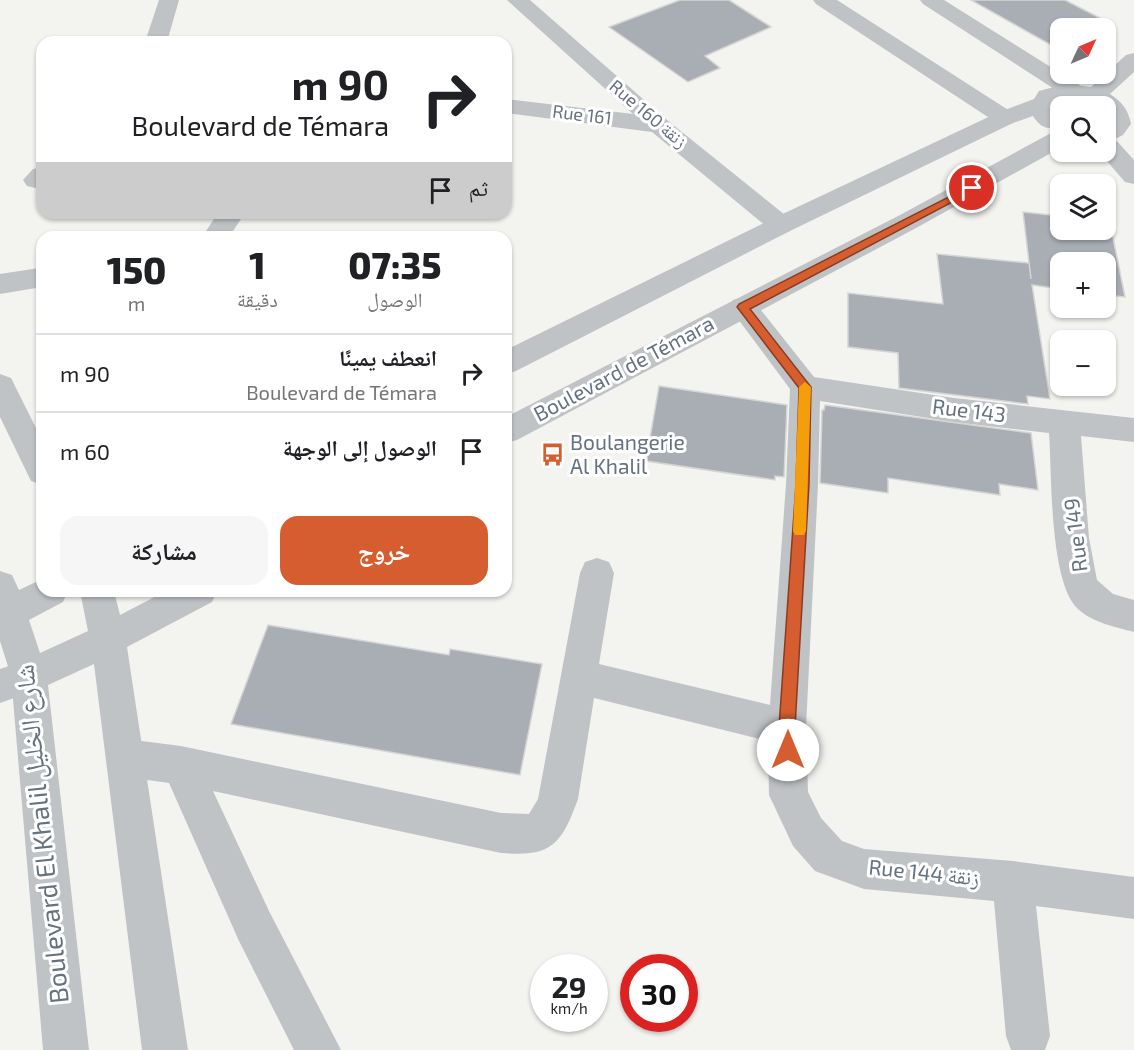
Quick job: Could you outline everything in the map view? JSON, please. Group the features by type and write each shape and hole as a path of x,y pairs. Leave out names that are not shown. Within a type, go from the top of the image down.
{"street":[{"path":"158,36 169,0"},
{"name":"Rue 160 زنقة","path":"519,0 659,125 781,225"},
{"path":"823,0 1005,118"},
{"path":"930,0 1098,96"},
{"path":"1105,96 1134,60"},
{"path":"512,360 781,225 1005,118 1042,104 1047,96 1054,93 1078,96"},
{"path":"1042,104 1044,115 1050,120"},
{"name":"Rue 161","path":"512,107 659,125"},
{"path":"1116,114 1120,118 1116,132"},
{"path":"1116,137 1134,176"},
{"name":"Boulevard de Témara","path":"512,428 909,221 1050,143"},
{"path":"0,284 36,278"},
{"path":"743,307 805,387"},
{"path":"0,386 36,460"},
{"name":"Rue 143","path":"805,387 954,410 1134,430"},
{"name":"Rue 144 زنقة","path":"805,387 802,484 787,727 789,795 807,832 829,857 864,869 1013,882 1134,898"},
{"name":"Rue 149","path":"1064,422 1076,566 1084,591 1107,609 1134,616"},
{"path":"126,758 181,765 501,833 531,836 544,829 553,815 558,799 581,677 597,573"},
{"path":"3,606 36,596"},
{"path":"98,597 108,639 126,758 165,1050"},
{"path":"15,681 108,639 188,597"},
{"name":"Boulevard El Khalil شارع الخليل","path":"3,606 66,1050"},
{"path":"581,677 787,727"},
{"path":"181,765 254,926 318,1050"},
{"path":"1013,882 1028,1036"}],"building":[{"path":"680,0 729,0 771,27 705,56 720,68 688,82 609,27"},
{"path":"971,0 1065,0 1100,18 1050,18 1050,44"},
{"path":"1023,212 1050,215 1050,240 1113,240 1116,252 1050,252 1050,288 1032,285 1050,399 1027,396 1028,404 899,388 898,353 848,347 848,293 943,304 937,254 1029,263 1031,279"},
{"path":"1116,253 1125,297 1116,296"},
{"path":"659,386 787,405 784,477 775,476 775,480 646,461"},
{"path":"825,405 1031,433 1038,490 999,484 1000,495 888,478 888,493 820,483 822,410"},
{"path":"268,625 449,655 450,649 542,664 520,775 231,724"}],"slow traffic":[{"path":"799,531 805,387"}],"place":[{"name":"Boulangerie Al Khalil","path":"552,455"}],"route":[{"path":"788,750 787,727 802,484 805,387 743,307 972,188"}]}
